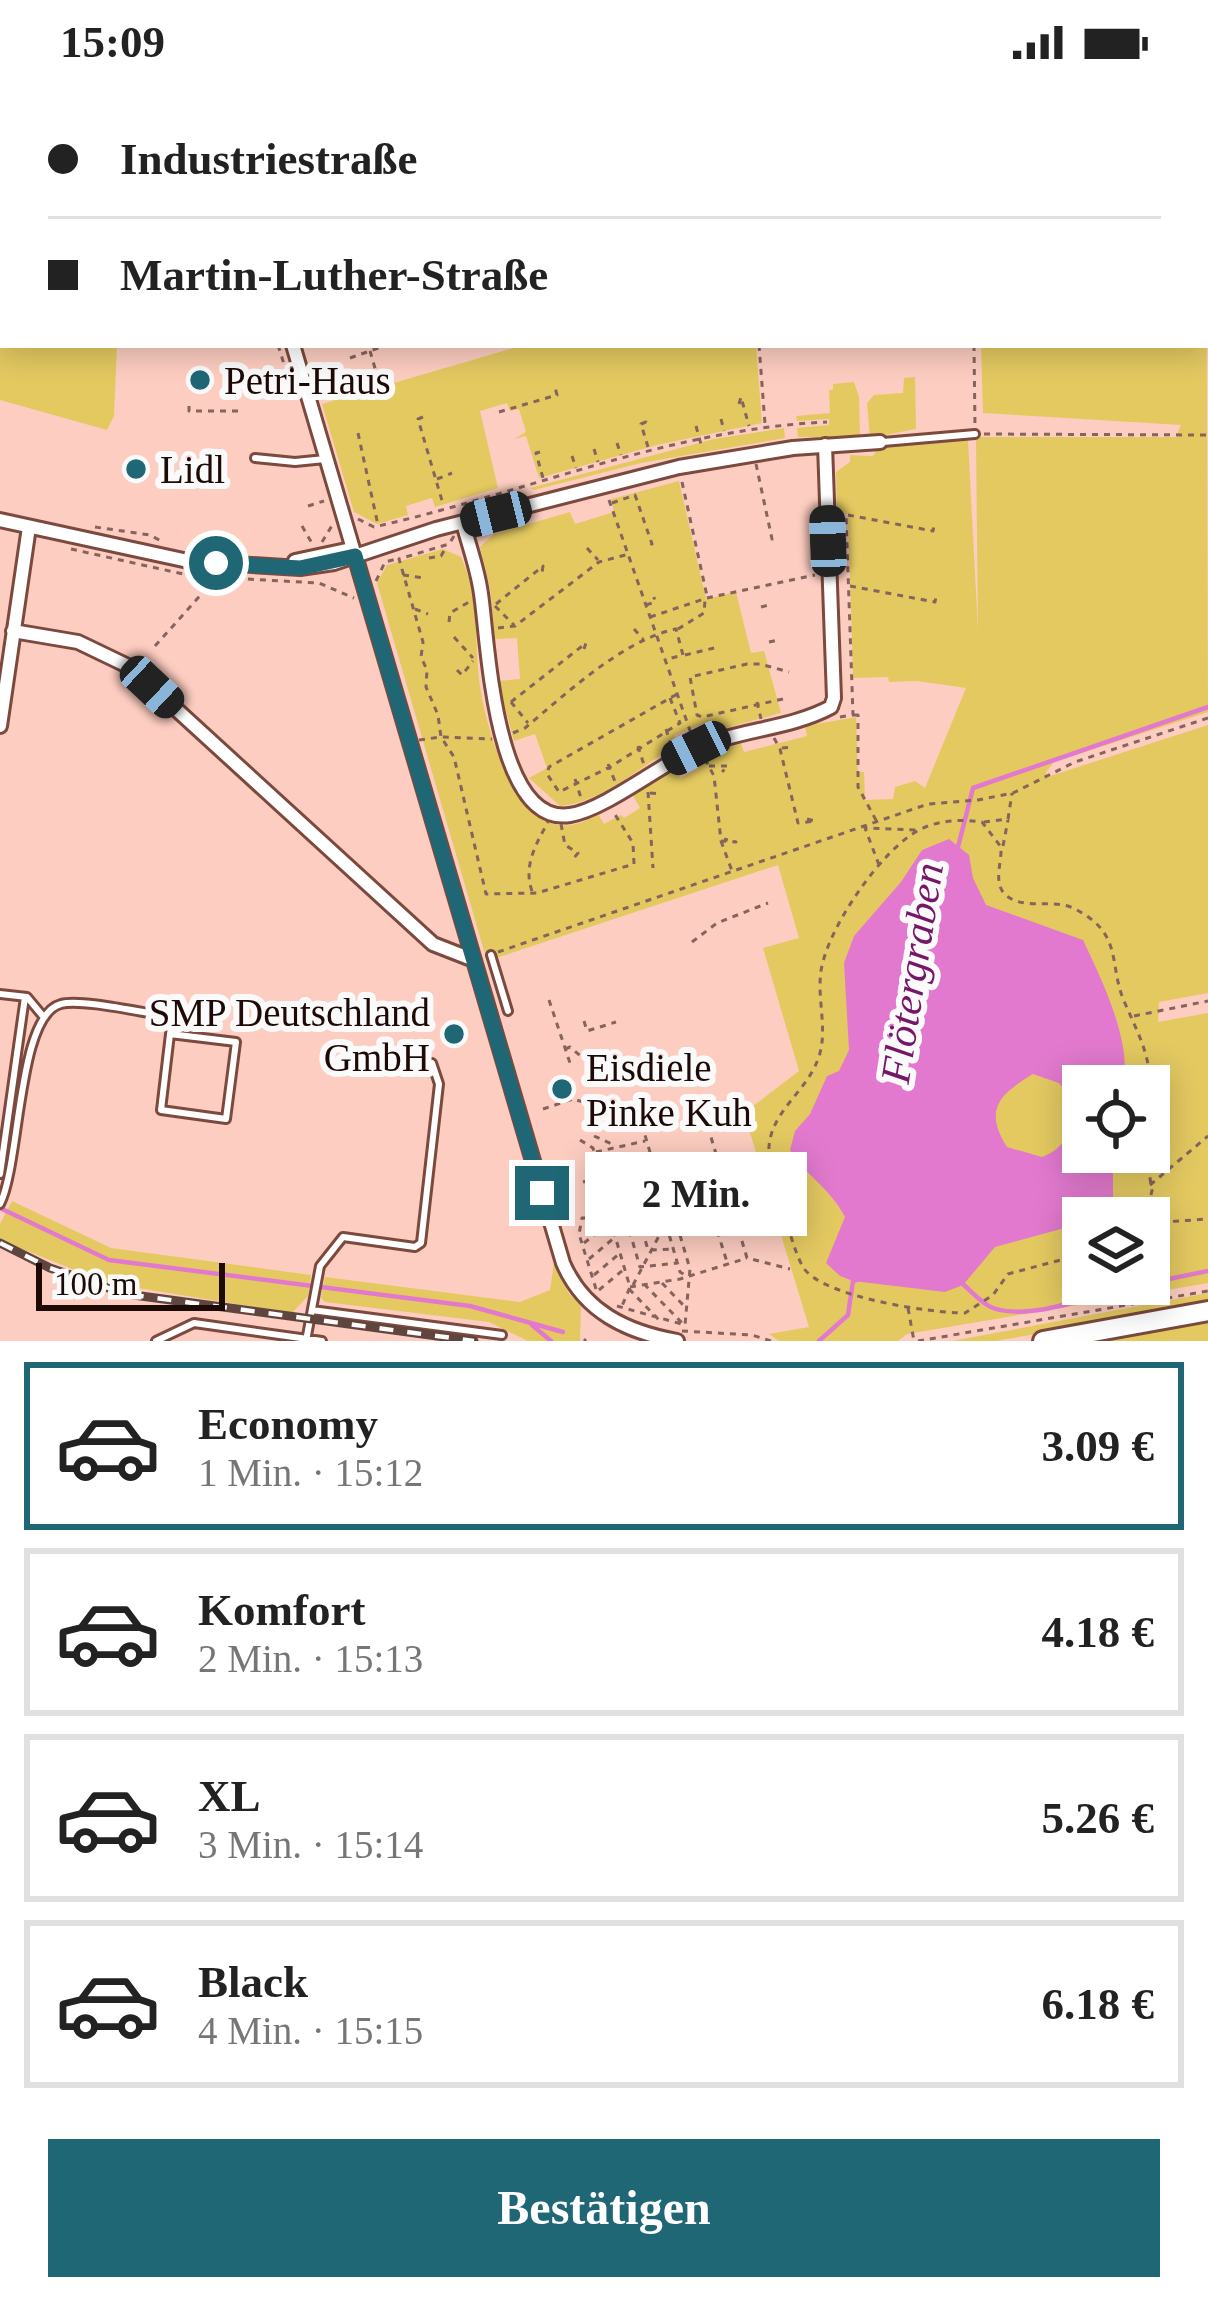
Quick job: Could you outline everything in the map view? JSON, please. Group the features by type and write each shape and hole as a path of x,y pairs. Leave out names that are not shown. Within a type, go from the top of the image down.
{"main road":[{"path":"1043,1341 1208,1311"}],"street":[{"path":"293,348 567,1273 607,1318 650,1336 677,1341"},
{"path":"0,520 152,554 250,566 354,552 679,467 880,442"},
{"path":"463,523 486,604 481,659 512,766 530,795 557,815 585,811 700,747 831,707 825,446"},
{"path":"0,726 29,527"},
{"path":"354,552 397,551 411,537"},
{"path":"14,631 78,642 130,667 433,944 474,960"}],"lane":[{"path":"880,442 975,434"},
{"path":"255,458 325,459"},
{"path":"491,955 508,1011"},
{"path":"0,994 25,997 43,1016"},
{"path":"0,1174 25,997"},
{"path":"2,1200 10,1185 27,1063 48,1009 64,1002 172,1017 160,1110 226,1119 236,1042 170,1034"},
{"path":"306,1340 320,1266 343,1238 415,1247 421,1243 439,1084 433,1063"},
{"path":"0,1098 10,1100"},
{"path":"312,1310 502,1335"},
{"path":"156,1341 194,1323 322,1341"}],"path":[{"path":"350,358 378,348"},
{"path":"759,348 765,426"},
{"path":"974,348 975,434 1208,435"},
{"path":"370,351 380,382"},
{"path":"240,385 266,385"},
{"path":"499,412 557,395 555,387"},
{"path":"525,396 527,404"},
{"path":"739,404 741,397 750,428"},
{"path":"189,406 189,411 240,411"},
{"path":"423,417 418,419 444,507"},
{"path":"722,419 725,432"},
{"path":"648,449 641,424 646,422 649,427"},
{"path":"308,506 339,502 349,505 353,516 379,526 648,449 750,428 827,422"},
{"path":"696,426 705,462"},
{"path":"671,432 674,443"},
{"path":"358,433 379,526"},
{"path":"617,443 621,457"},
{"path":"427,449 435,445"},
{"path":"595,449 598,464"},
{"path":"540,452 536,454 543,480"},
{"path":"572,456 576,470"},
{"path":"755,463 772,539 777,538"},
{"path":"410,741 441,736 481,741 529,725 597,668 653,634 676,629 704,613 706,598 679,467"},
{"path":"436,480 452,473"},
{"path":"751,484 759,482"},
{"path":"604,487 653,634 668,659 717,789 722,840 733,873"},
{"path":"610,503 635,495 652,544 645,541"},
{"path":"301,550 322,543 334,523 331,509 339,502"},
{"path":"867,518 869,511"},
{"path":"827,515 912,524 933,531 934,526"},
{"path":"846,515 853,715"},
{"path":"428,558 441,556 463,523"},
{"path":"692,526 701,524"},
{"path":"83,529 106,526 149,535 172,547"},
{"path":"302,526 313,548"},
{"path":"73,550 207,578 319,583 347,597 368,599 377,596 374,584 397,551 447,545"},
{"path":"587,548 599,562"},
{"path":"397,551 423,644 426,687 440,717 441,736 459,772 484,891 490,896 533,893 634,864 636,855 606,799"},
{"path":"485,629 515,626 599,562 628,554"},
{"path":"699,561 709,559"},
{"path":"449,622 451,613 462,604 486,604 543,566 542,573"},
{"path":"402,576 410,573 424,578"},
{"path":"648,617 777,580 829,573"},
{"path":"154,646 207,588 207,578"},
{"path":"868,589 869,582"},
{"path":"848,586 935,602 936,597"},
{"path":"644,606 655,602 654,597"},
{"path":"486,604 515,626"},
{"path":"761,607 769,605"},
{"path":"414,608 428,614"},
{"path":"634,629 644,640"},
{"path":"676,629 682,655"},
{"path":"454,637 465,653 481,659 462,675 457,670"},
{"path":"769,642 778,640"},
{"path":"529,725 511,702 586,643 584,650"},
{"path":"423,644 434,649"},
{"path":"668,659 718,647"},
{"path":"783,699 697,715 690,677 760,664 789,673"},
{"path":"427,678 438,683"},
{"path":"530,795 550,767 679,693"},
{"path":"547,775 559,792 680,723 670,698"},
{"path":"757,704 775,746 794,747"},
{"path":"831,707 840,717 858,715 862,800 877,823"},
{"path":"491,955 928,804 1012,793 1075,762 1208,718"},
{"path":"666,730 675,759"},
{"path":"858,735 866,735"},
{"path":"639,747 649,794 653,868"},
{"path":"780,748 798,823 815,820 807,819"},
{"path":"609,766 619,791"},
{"path":"708,766 728,766 722,772"},
{"path":"860,771 868,770"},
{"path":"576,781 585,811"},
{"path":"1012,793 998,880 1006,895 1017,902 1062,904 1076,909 1103,932 1114,950 1123,999 1134,1016 1147,1065"},
{"path":"649,794 661,794"},
{"path":"463,807 471,805"},
{"path":"533,893 527,876 529,864 557,815"},
{"path":"557,815 565,844 579,856 574,858"},
{"path":"865,828 917,830 948,820 1008,818"},
{"path":"979,822 996,836 1002,854"},
{"path":"865,828 879,866"},
{"path":"917,830 879,866 834,926 825,946 818,1006 820,1051 803,1085 782,1109 768,1142 803,1267 840,1291 955,1313 972,1310 987,1300 1015,1271 1062,1259"},
{"path":"692,942 717,923 768,903"},
{"path":"549,1000 570,1064"},
{"path":"1134,1016 1208,1001"},
{"path":"584,1021 587,1031 616,1022"},
{"path":"565,1048 632,1076"},
{"path":"543,1108 573,1100 604,1108"},
{"path":"587,1103 587,1122 595,1133 621,1147"},
{"path":"698,1106 747,1258"},
{"path":"642,1125 690,1268 685,1325"},
{"path":"1150,1185 1208,1136"},
{"path":"580,1140 594,1153 600,1177 583,1182"},
{"path":"594,1153 647,1141"},
{"path":"1149,1173 1149,1197"},
{"path":"586,1283 602,1298 583,1245 582,1218 671,1216 729,1199"},
{"path":"710,1205 728,1263"},
{"path":"625,1216 642,1267"},
{"path":"639,1216 651,1250"},
{"path":"616,1307 671,1216"},
{"path":"610,1218 631,1287 660,1322"},
{"path":"583,1245 610,1218"},
{"path":"1170,1220 1208,1219"},
{"path":"665,1223 686,1276"},
{"path":"587,1261 615,1237"},
{"path":"651,1250 673,1249"},
{"path":"592,1276 620,1252"},
{"path":"631,1287 747,1258 790,1269"},
{"path":"642,1267 677,1263"},
{"path":"598,1292 625,1268"},
{"path":"661,1282 686,1308"},
{"path":"643,1283 685,1325"},
{"path":"907,1305 916,1341 1208,1292"},
{"path":"616,1307 685,1325"},
{"path":"616,1307 666,1328 752,1335 771,1341"},
{"path":"912,1320 924,1308"}],"shaded area":[{"path":"0,348 117,348 114,416 107,430 0,400"},
{"path":"514,348 756,348 762,423 657,445 539,478 526,436 514,439 526,432 519,409 510,411 507,403 480,411 498,488 435,507 432,498 406,506 408,515 377,524 354,512 322,404"},
{"path":"981,348 1207,348 1208,712 1054,762 1046,772 1047,777 1208,725 1208,993 1159,1002 1158,1022 1208,1013 1208,1283 1170,1289 1170,1197 1062,1197 1062,1305 1078,1305 907,1334 898,1341 779,1341 769,1334 809,1327 744,1113 799,1071 763,948 799,938 778,865 487,961 377,583 387,565 443,549 461,557 473,595 479,682 493,741 516,791 550,823 572,825 598,814 604,824 621,815 624,818 640,808 632,794 677,768 680,778 698,769 696,758 709,752 715,755 714,750 740,741 744,752 807,736 805,726 856,717 858,772 864,772 865,800 893,799 895,787 915,781 925,788 966,688 889,682 888,677 853,678 848,514 837,512 836,472 850,462 850,455 873,456 879,446 968,440 978,631 976,437 1176,437 1181,425 983,413"},
{"path":"915,377 916,429 870,438 867,403 874,395 903,393 904,378"},
{"path":"854,382 860,437 798,437 797,428 829,425 829,419 797,421 796,416 830,413 833,384"},
{"path":"784,428 785,438 530,488 714,439"},
{"path":"679,481 706,599 736,592 751,653 764,651 781,713 711,732 707,722 675,735 673,747 619,783 560,806 529,778 547,768 535,734 514,741 498,681 520,679 517,638 495,639 480,547 494,534 570,512 575,524 614,512 611,499"},
{"path":"12,1201 111,1248 311,1275 308,1296 292,1313 107,1283 0,1240 0,1224"},
{"path":"554,1263 569,1294 581,1304 580,1341 528,1341 489,1322 321,1298 325,1277 520,1302 550,1290"},
{"path":"1208,1293 1208,1303 996,1341 952,1341 1144,1305 1170,1305 1170,1300"},
{"path":"1208,1319 1208,1341 1086,1341"}],"water":[{"path":"949,839 969,855 973,878 986,905 1083,940 1114,1012 1124,1052 1125,1065 1062,1065 1062,1087 1033,1074 1004,1096 996,1112 1007,1147 1042,1157 1062,1142 1062,1173 1113,1173 1113,1197 1062,1197 1062,1229 995,1247 963,1285 945,1292 840,1276 826,1263 845,1217 790,1150 795,1131 810,1114 827,1076 839,1071 849,1050 844,963 854,936 922,850"}],"waterway":[{"name":"Flötergraben","path":"957,851 973,788 1208,707"},
{"name":"Flötergraben","path":"0,1208 109,1260 470,1306 563,1332"},
{"path":"1170,1279 1208,1271"},
{"name":"Flötergraben","path":"819,1341 848,1315 853,1281 857,1280"},
{"path":"963,1284 989,1306 1009,1311 1062,1305"},
{"path":"532,1325 551,1341"}],"railway":[{"path":"0,1243 50,1268 126,1294 474,1341"}],"place":[{"name":"Petri-Haus","path":"200,380"},
{"name":"Lidl","path":"136,469"},
{"name":"SMP Deutschland GmbH","path":"454,1034"},
{"name":"Eisdiele Pinke Kuh","path":"562,1089"}],"route":[{"path":"216,563 282,569 355,556 542,1193"}]}
